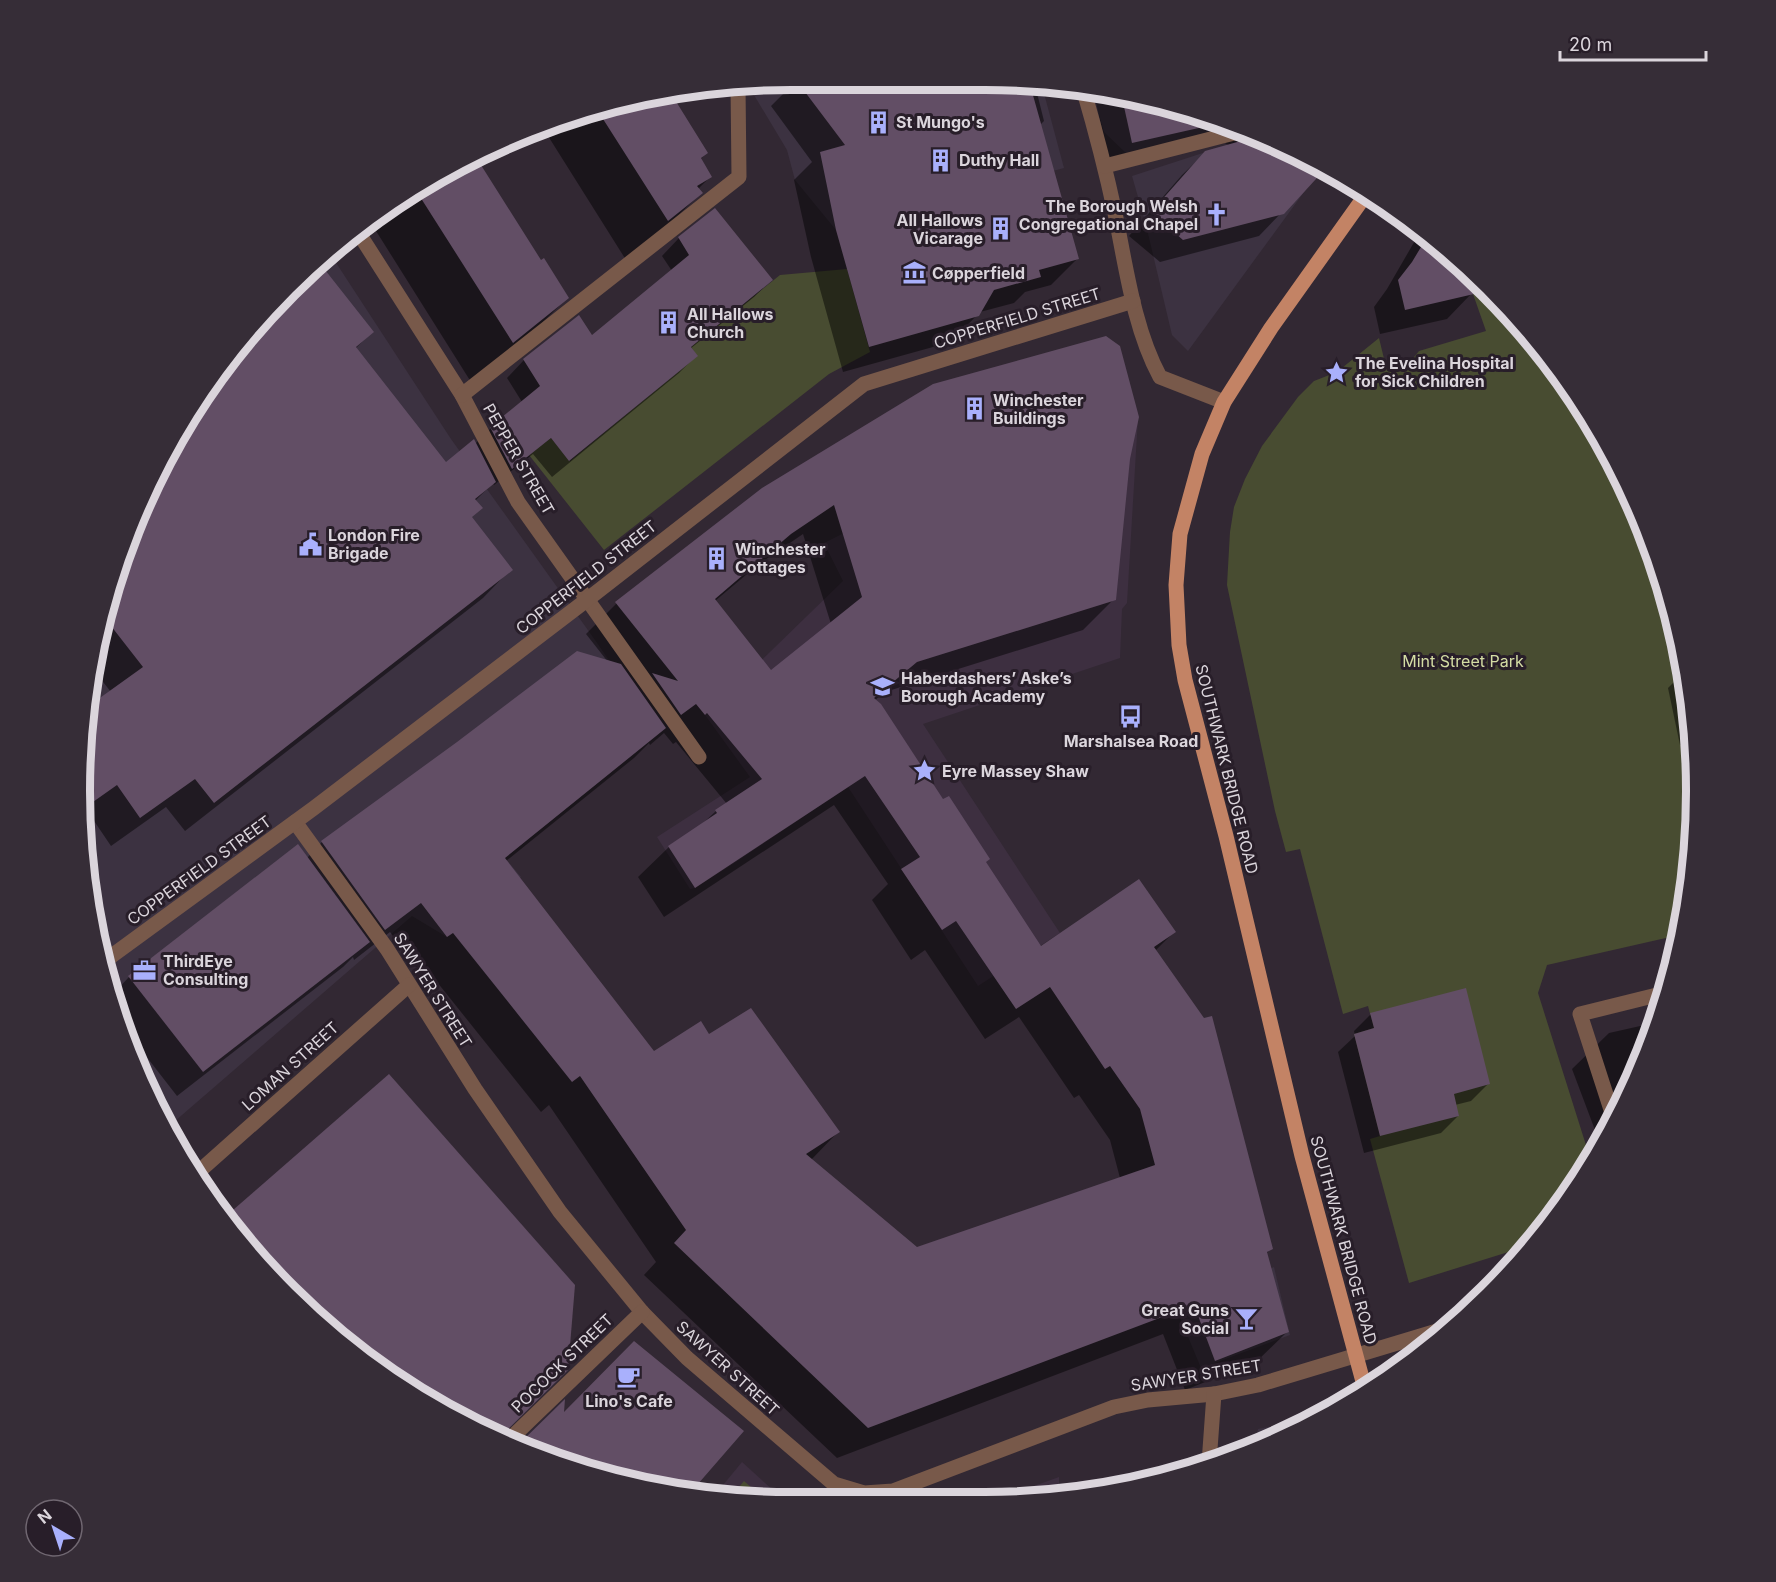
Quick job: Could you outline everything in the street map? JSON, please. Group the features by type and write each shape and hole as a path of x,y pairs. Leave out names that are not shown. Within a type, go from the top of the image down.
{"main road":[{"name":"SOUTHWARK BRIDGE ROAD","path":"1362,201 1266,335 1224,402 1202,454 1180,534 1176,585 1179,645 1185,680 1226,836 1302,1156 1363,1381"}],"street":[{"path":"462,395 739,177 738,93"},
{"path":"1086,97 1105,166 1133,301 1151,361 1160,377 1224,402"},
{"path":"1105,166 1229,134"},
{"name":"PEPPER STREET","path":"361,237 462,395 519,502 699,757"},
{"name":"COPPERFIELD STREET","path":"110,957 295,822 588,599 864,384 1133,301"},
{"name":"SAWYER STREET","path":"295,822 387,949 475,1089 560,1212 642,1312 687,1359 834,1484 861,1492"},
{"name":"LOMAN STREET","path":"201,1169 409,985"},
{"path":"1610,1108 1580,1014 1655,995"},
{"name":"POCOCK STREET","path":"514,1435 642,1312"},
{"name":"SAWYER STREET","path":"878,1492 893,1491 1114,1407 1148,1400 1214,1394 1258,1385 1428,1334"},
{"path":"1210,1455 1214,1394"}],"shaded area":[{"name":"Duthy Hall","path":"985,90 1031,92 1044,93 1064,168 836,230 795,180 787,150 752,92"},
{"path":"1095,99 1166,114 1220,131 1127,154 1104,132"},
{"path":"1249,142 1317,174 1188,351 1172,335 1132,176 1212,150"},
{"path":"334,260 451,439 659,733 505,858 521,877 447,937 412,916 173,1122 143,1059 127,1016 103,928 96,882 90,791 96,700 103,654 127,566 143,523 184,440 235,364 264,329 295,295"},
{"name":"Haberdashers’ Aske’s Borough Academy","path":"1138,418 1127,603 1122,609 1120,658 923,724 1060,933 978,986 848,787 733,864 690,889 657,837 750,777 705,715 843,581 824,543 928,491"},
{"path":"1274,1267 1290,1335 1201,1368 1179,1315 1209,1297"},
{"path":"1289,1423 1257,1437 1258,1429"},
{"path":"742,1462 774,1491 745,1490 721,1488"},
{"path":"1059,1477 1059,1488 1022,1490"}],"green space":[{"path":"847,269 870,352 829,374 604,550 529,455 551,438 570,461 697,356 691,347 780,275"},
{"name":"Mint Street Park","path":"1473,288 1512,329 1568,402 1614,481 1633,523 1649,566 1673,654 1684,745 1686,791 1684,837 1680,882 1671,937 1547,965 1538,993 1587,1149 1541,1218 1514,1250 1409,1283 1370,1139 1380,1136 1354,1034 1374,1028 1368,1006 1343,1014 1300,849 1286,852 1275,811 1227,585 1230,532 1234,507 1262,446 1298,397 1314,381 1337,372 1379,338 1387,371 1409,363 1419,351 1486,331 1473,294"},
{"path":"744,1481 755,1490 745,1490 737,1489"}],"building":[{"path":"804,90 1032,92 1079,259 1039,270 1041,277 994,290 979,316 869,347 836,230 820,152 845,145"},
{"path":"675,100 708,153 701,158 712,177 697,186 703,193 668,221 601,117"},
{"path":"1123,103 1207,126 1132,143"},
{"path":"1245,140 1319,175 1284,214 1183,240 1151,212 1205,151"},
{"path":"480,163 541,260 544,258 569,298 513,343 420,197"},
{"name":"All Hallows Church","path":"715,208 773,280 691,347 698,356 569,461 551,438 512,469 490,427 540,386 523,359 579,315 592,335 689,255 678,237"},
{"path":"1423,244 1479,293 1405,310 1398,280"},
{"name":"London Fire Brigade","path":"324,269 374,332 356,347 446,462 474,439 496,482 475,499 483,508 472,517 513,570 214,803 195,779 140,818 117,785 91,804 90,791 96,701 143,667 110,625 127,566 162,481 184,440 235,364 295,295"},
{"path":"1106,336 1120,346 1139,417 1130,459 1116,600 917,662 874,698 881,704 943,799 949,796 990,859 986,862 1041,946 1139,879 1176,932 1154,947 1204,1018 1212,1016 1273,1249 1267,1252 1289,1332 1215,1361 1194,1305 868,1428 674,1243 686,1230 580,1076 572,1082 453,933 447,937 421,903 385,930 321,841 577,651 621,664 666,728 505,858 654,1051 701,1021 709,1034 751,1008 840,1132 806,1154 917,1247 1155,1165 1140,1109 1110,1066 1105,1069 1050,987 1016,1009 956,921 942,930 901,869 920,857 865,776 695,888 668,846 717,813 715,810 762,779 707,713 705,715 696,704 681,715 652,673 678,681 615,602 762,488 933,384","holes":["834,505 862,597 771,670 715,599 791,534"]},
{"path":"298,844 370,942 203,1072 128,976"},
{"path":"1466,988 1490,1084 1454,1094 1459,1116 1380,1136 1354,1034 1374,1028 1370,1013"},
{"path":"389,1074 575,1285 568,1370 506,1431 481,1420 402,1374 329,1318 295,1287 231,1212"},
{"path":"634,1341 744,1431 697,1485 654,1479 610,1468 524,1439 565,1399 564,1412"}],"place":[{"name":"St Mungo's","path":"878,122"},
{"name":"Duthy Hall","path":"941,160"},
{"name":"The Borough Welsh Congregational Chapel","path":"1216,215"},
{"name":"All Hallows Vicarage","path":"1001,229"},
{"name":"Cøpperfield","path":"914,273"},
{"name":"All Hallows Church","path":"669,323"},
{"name":"The Evelina Hospital for Sick Children","path":"1337,372"},
{"name":"Winchester Buildings","path":"975,409"},
{"name":"London Fire Brigade","path":"310,544"},
{"name":"Winchester Cottages","path":"717,558"},
{"name":"Haberdashers’ Aske’s Borough Academy","path":"883,687"},
{"name":"Marshalsea Road","path":"1131,716"},
{"name":"Eyre Massey Shaw","path":"924,771"},
{"name":"ThirdEye Consulting","path":"145,970"},
{"name":"Great Guns Social","path":"1247,1319"},
{"name":"Lino's Cafe","path":"629,1376"}]}
